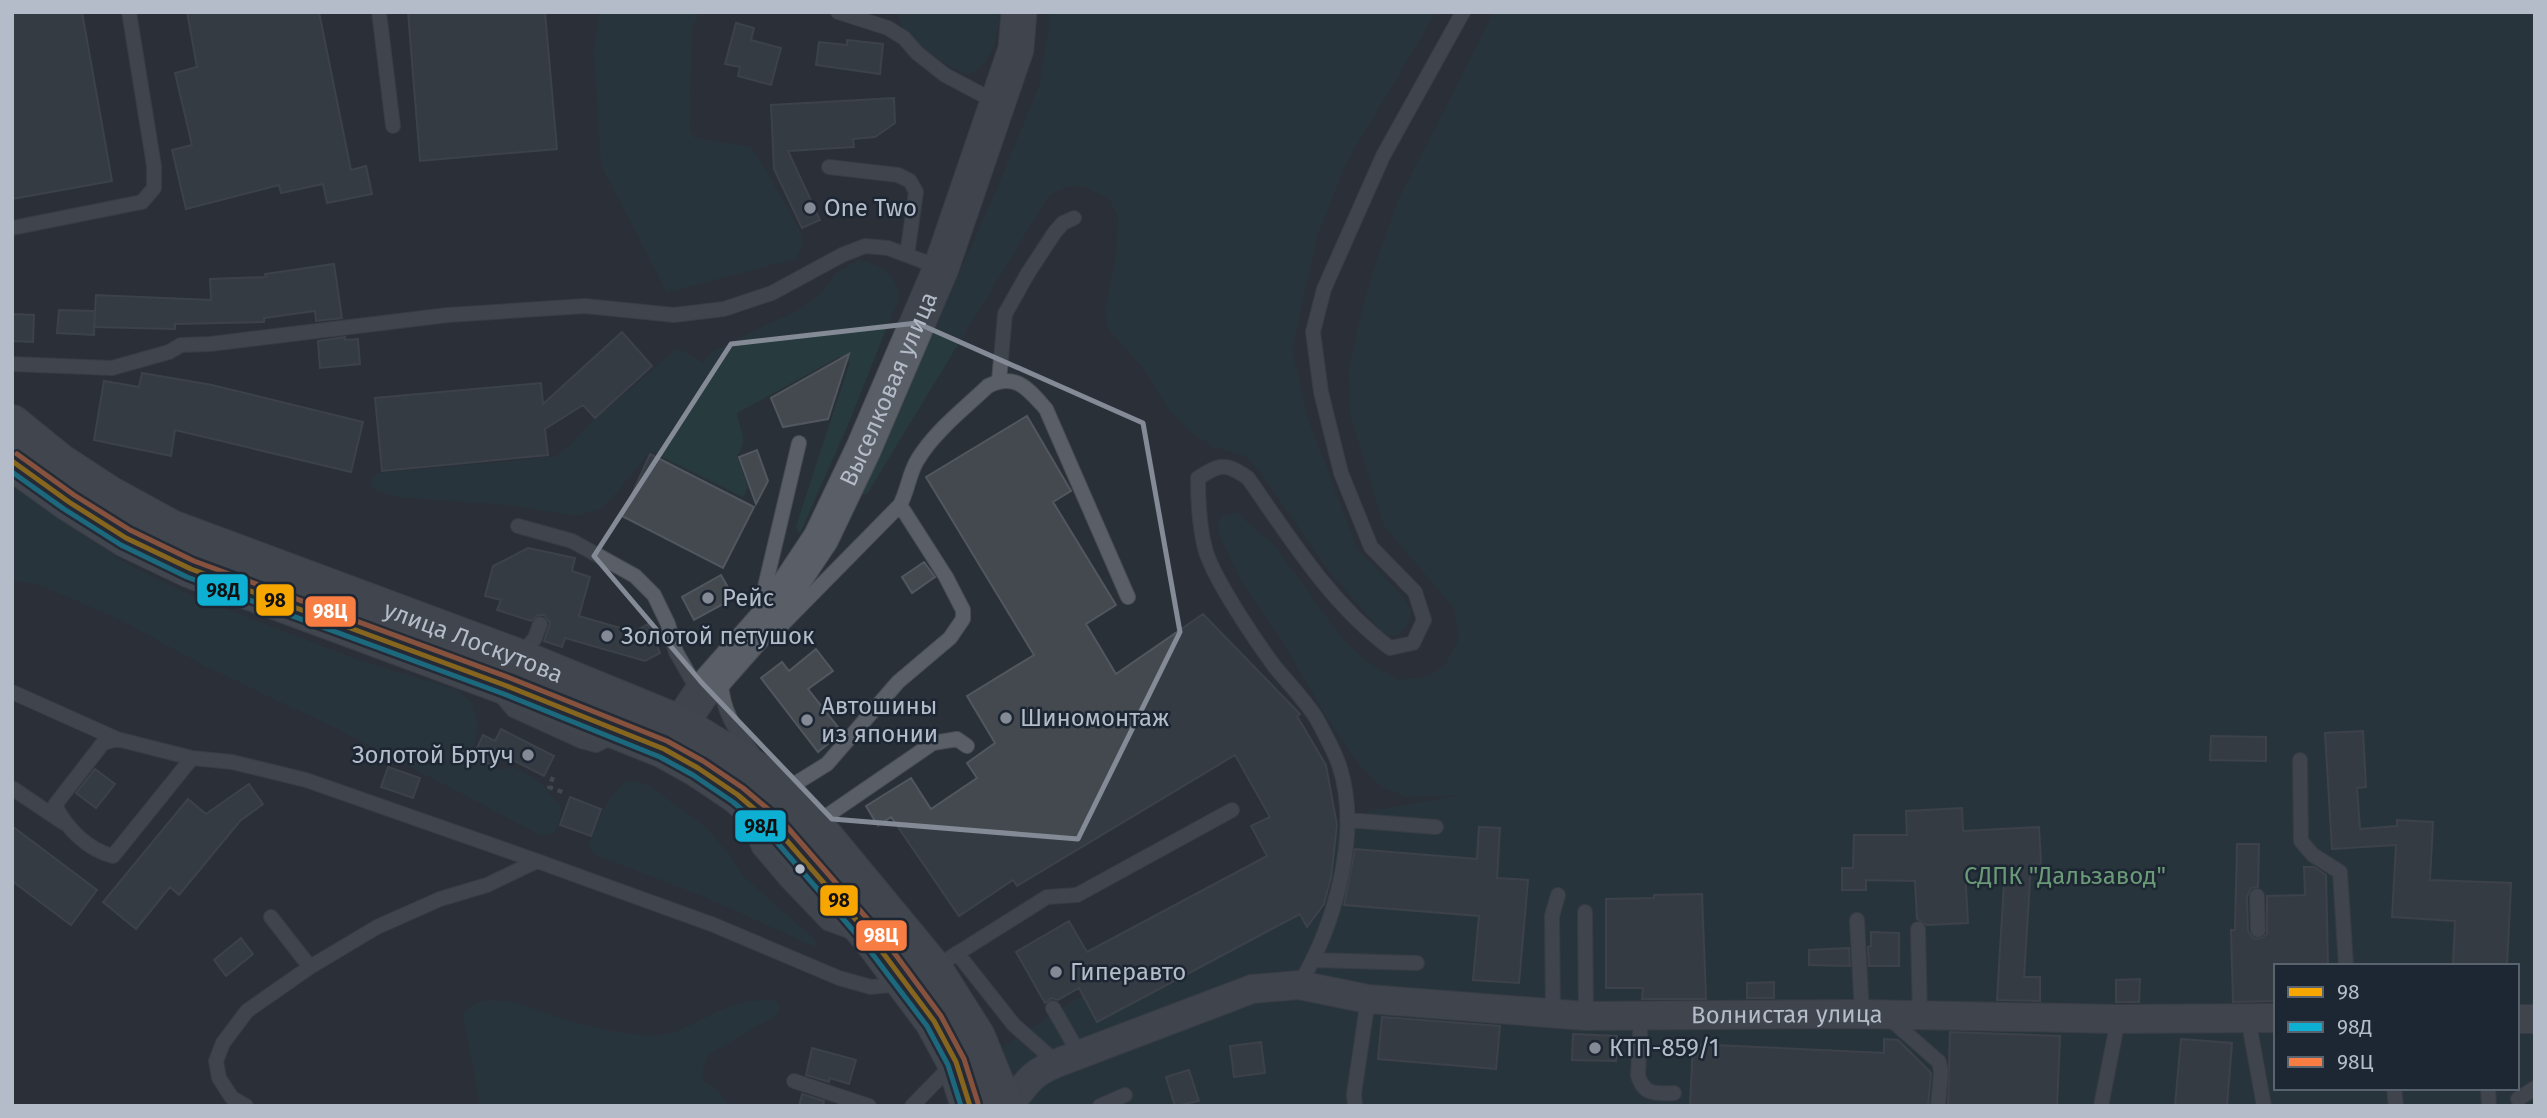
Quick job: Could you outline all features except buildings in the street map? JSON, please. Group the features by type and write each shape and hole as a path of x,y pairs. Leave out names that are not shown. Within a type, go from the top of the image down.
{"main road":[{"name":"улица Лоскутова","path":"12,424 60,463 109,495 171,528 512,672 621,731 710,687"},
{"name":"улица Лоскутова","path":"12,461 126,538 191,569 512,672 710,687"},
{"path":"710,687 698,768 759,786 814,825 932,968 976,1037 1010,1105"},
{"path":"759,786 774,826 871,937 932,968"},
{"path":"932,968 934,1021 956,1062 971,1106"}],"street":[{"name":"Выселковая улица","path":"710,687 767,619 821,538 863,450 941,268 1016,49 1019,12"},
{"name":"Волнистая улица","path":"1010,1105 1029,1078 1037,1072 1252,989 1299,985 1368,999 1586,1016 1874,1014 2115,1019 2261,1016"}],"lane":[{"path":"12,228 142,202 154,188 155,166 129,12"},
{"path":"379,12 393,126"},
{"path":"838,12 888,28 904,38 917,53 945,75 999,103"},
{"path":"1299,985 1314,960 1340,884 1347,820 1339,766 1317,719 1273,663 1231,598 1207,554 1198,517 1198,478 1218,466 1233,468 1248,478 1326,587 1390,648 1412,643 1424,620 1418,601 1415,592 1371,547 1341,473 1321,392 1313,332 1324,289 1383,156 1463,12"},
{"path":"829,167 898,175 910,181 916,192 907,255"},
{"path":"999,381 1005,314 1055,232 1063,223 1074,218"},
{"path":"12,364 112,368 169,352 181,345 210,344 448,315 585,306 674,315 724,309 772,293 842,255 865,247 888,248 941,268"},
{"path":"710,687 784,624 900,505 911,472 925,448 988,386 999,381 1013,380 1046,409 1128,597"},
{"path":"710,687 799,443"},
{"path":"518,526 572,541 635,576 654,594 668,624 676,652 721,701 737,732 756,757 759,786 827,764 898,682 950,638 963,619 963,610 946,577 900,505"},
{"path":"512,672 535,638 540,624"},
{"path":"12,692 117,739 192,758 232,762 306,780 713,925 839,978 871,988 932,968 1046,897 1077,895 1232,810"},
{"path":"64,823 55,805 103,743 117,739"},
{"path":"814,825 933,743 957,740 967,746"},
{"path":"12,788 64,823 99,853 113,856 192,758"},
{"path":"2300,760 2301,841 2313,855 2340,872 2346,964"},
{"path":"1347,820 1436,827"},
{"path":"246,1106 232,1098 219,1078 216,1061 223,1042 247,1011 310,967 377,927 440,899 487,885 537,861"},
{"path":"1553,1013 1552,916 1558,895"},
{"path":"2257,896 2259,930"},
{"path":"1585,912 1586,1016"},
{"path":"271,917 310,967"},
{"path":"1857,920 1874,1014 1940,1062 1938,1106"},
{"path":"1918,929 1920,1015"},
{"path":"1314,960 1417,963"},
{"path":"932,968 1014,1026 1069,1059"},
{"path":"1355,1106 1354,1094 1368,999"},
{"path":"1053,1008 1069,1059"},
{"path":"1641,1016 1641,1085 1645,1091 1653,1094 1674,1093"},
{"path":"2261,1016 2264,1106"},
{"path":"2101,1106 2115,1035 2115,1019"},
{"path":"912,1106 956,1062"},
{"path":"794,1081 869,1106"},
{"path":"2518,1099 2535,1087"},
{"path":"1100,1106 1125,1095"}],"path":[{"path":"553,777 549,787 565,793"}],"highlighted area":[{"path":"917,323 1143,423 1180,632 1078,839 832,819 702,683 594,556 731,344"}],"green space":[{"path":"600,12 699,12 692,29 689,128 694,138 750,147 757,155 799,229 803,245 795,259 667,292 601,165 594,49"},
{"path":"899,12 1000,12 995,40 988,57 983,65 967,74 936,57 914,40 900,21"},
{"path":"1048,12 1436,12 1346,163 1317,236 1292,349 1307,416 1357,549 1397,590 1411,610 1407,626 1399,634 1395,636 1381,631 1326,567 1246,456 1214,447 1191,432 1170,411 1144,369 1107,327 1106,308 1117,248 1118,217 1109,198 1082,186 1069,186 1049,195 867,494 860,494 999,184 1039,86 1049,26"},
{"name":"СДПК \"Дальзавод\"","path":"1494,12 2535,12 2535,1106 1008,1106 995,1052 1365,812 1463,795 1406,797 1382,787 1357,762 1326,716 1283,642 1242,582 1219,535 1218,523 1223,516 1236,513 1274,545 1342,639 1366,661 1398,680 1428,677 1445,665 1459,639 1454,608 1384,526 1350,414 1349,370 1373,271 1398,201"},
{"path":"859,260 886,271 894,281 899,297 848,425 798,533 796,526 850,362 839,357 737,413 743,439 737,456 748,487 743,497 650,451 611,499 600,508 577,516 509,505 398,497 377,491 370,484 378,473 553,457 564,451 594,420 676,350 683,351 703,363 712,352 804,307 825,289 837,272"},
{"path":"12,482 75,530 132,567 194,597 361,661 457,690 471,702 478,724 472,758 497,769 516,768 543,785 560,806 561,813 554,834 541,835 334,727 205,666 121,620 41,585 12,580"},
{"path":"629,781 641,782 650,787 706,827 744,877 815,940 816,947 705,897 594,854 589,847 599,820 616,791"},
{"path":"774,999 780,1006 778,1014 709,1054 706,1060 703,1081 716,1089 730,1106 480,1106 463,1014 473,1005 484,1001 511,1002 592,1027 655,1035 677,1031 733,1006"}],"transit line":[{"name":"98Ц","path":"17,454 74,495 130,530 194,561 510,678 667,741 743,788 781,820 878,931 941,1016 964,1059 978,1103"},
{"name":"98","path":"12,461 126,538 191,569 507,686 664,749 698,768 738,795 774,826 871,937 934,1021 956,1062 970,1106"},
{"name":"98Д","path":"12,472 121,545 187,577 504,694 660,757 693,775 733,802 768,832 864,943 927,1026 948,1065 961,1106"}],"place":[{"name":"One Two","path":"810,208"},
{"name":"Рейс","path":"708,598"},
{"name":"Золотой петушок","path":"607,636"},
{"name":"Шиномонтаж","path":"1006,718"},
{"name":"Автошины из японии","path":"807,720"},
{"name":"Золотой Бртуч","path":"528,755"},
{"name":"Гиперавто","path":"1056,972"},
{"name":"КТП-859/1","path":"1595,1048"}]}
